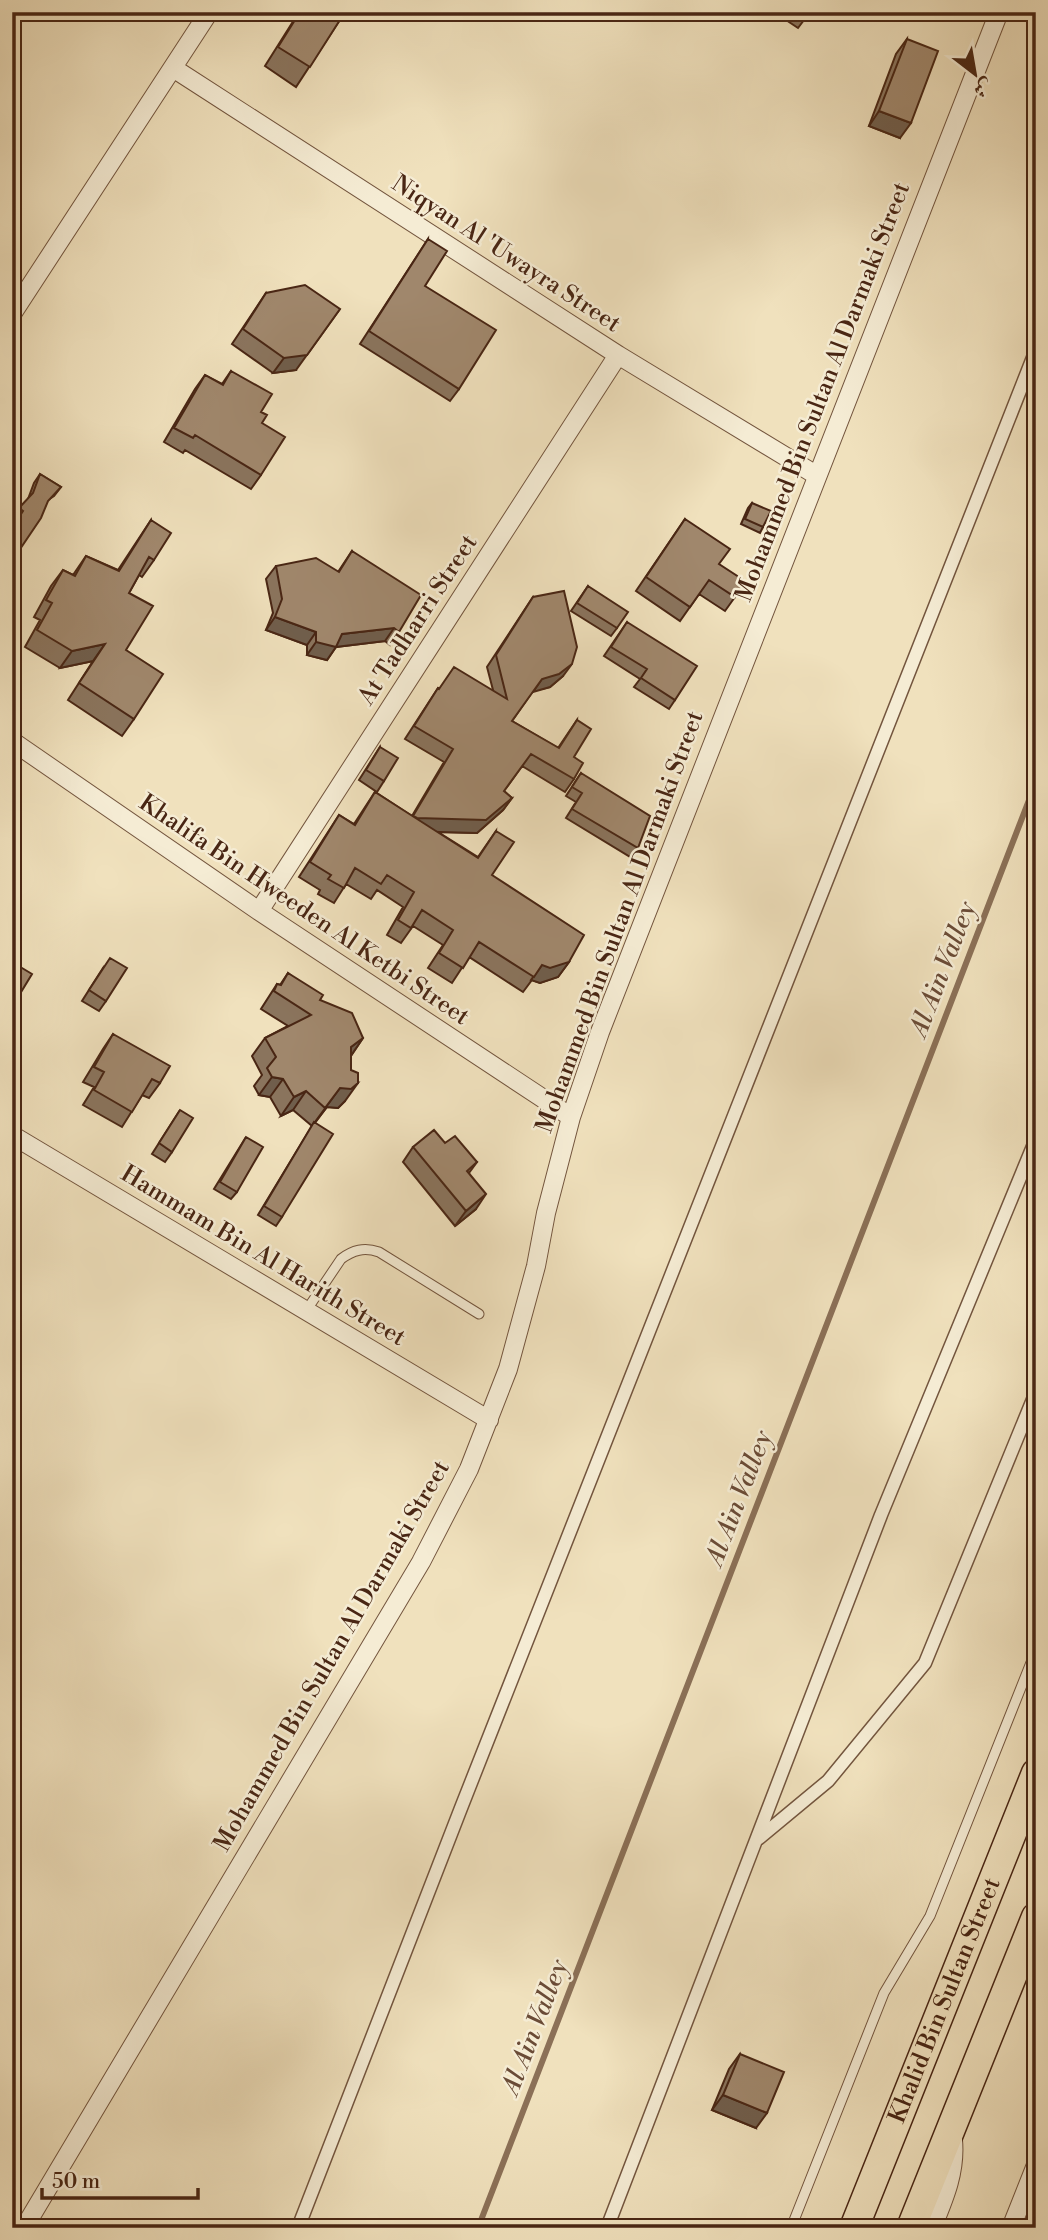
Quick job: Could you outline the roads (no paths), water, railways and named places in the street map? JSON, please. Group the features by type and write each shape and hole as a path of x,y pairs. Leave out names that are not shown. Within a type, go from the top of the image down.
{"main road":[{"name":"Khalid Bin Sultan Street","path":"854,2228 1036,1773"},
{"path":"911,2228 1036,1917"}],"street":[{"path":"12,314 209,12"},
{"name":"Mohammed Bin Sultan Al Darmaki Street","path":"24,2228 421,1562 469,1469 489,1420 523,1318 571,1117 605,1019 999,12"},
{"name":"Niqyan Al 'Uwayra Street","path":"173,68 618,355 816,475"},
{"path":"298,2228 1036,350"},
{"name":"At Tadharri Street","path":"259,911 618,355"},
{"name":"Khalifa Bin Hweeden Al Ketbi Street","path":"12,741 259,911 571,1117"},
{"name":"Hammam Bin Al Harith Street","path":"12,1135 489,1420"},
{"path":"607,2228 881,1515 1036,1139"},
{"path":"755,1842 828,1781 925,1663 1036,1392"},
{"path":"932,2228 953,2164 951,2127"},
{"path":"1011,2228 1036,2165"}],"lane":[{"path":"306,1311 341,1259 349,1253 365,1249 379,1252 480,1314"},
{"path":"792,2228 884,1993 930,1916 1036,1650"}],"waterway":[{"name":"Al Ain Valley","path":"478,2228 1036,782"}]}
